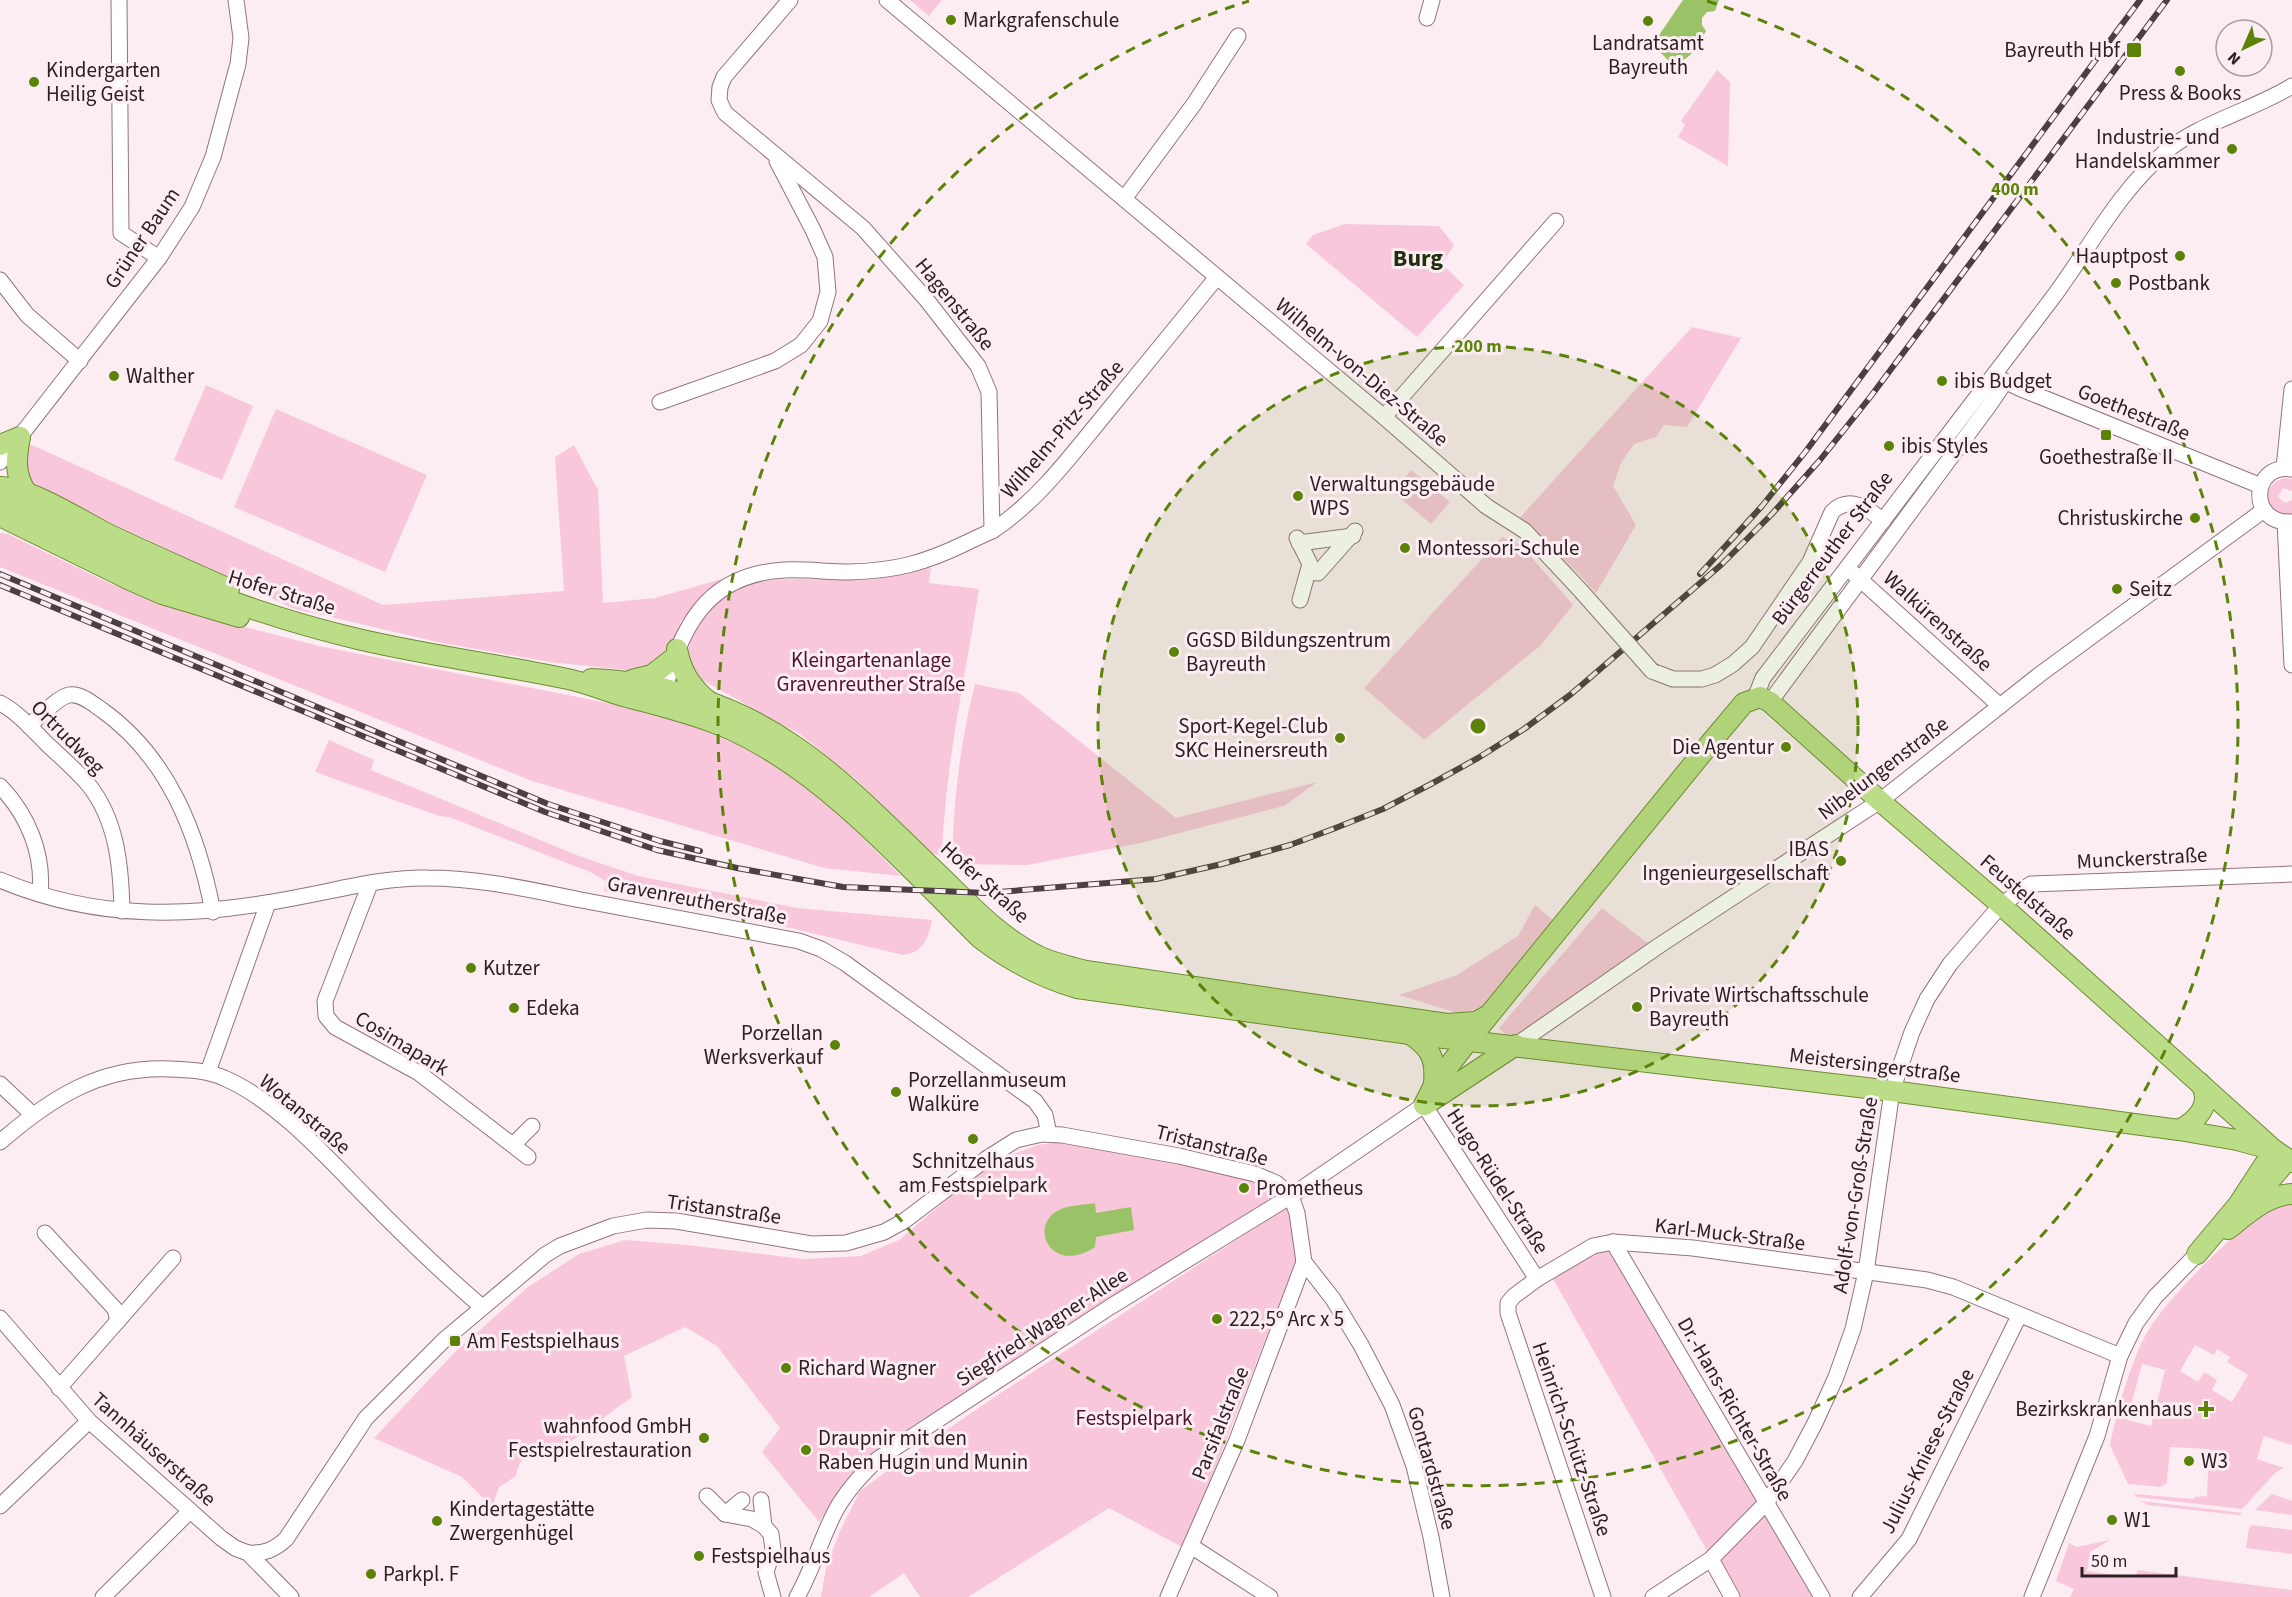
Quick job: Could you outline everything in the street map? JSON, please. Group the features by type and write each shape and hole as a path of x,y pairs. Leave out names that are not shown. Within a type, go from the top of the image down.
{"main road":[{"path":"0,445 20,436"},
{"path":"20,436 16,468 26,492"},
{"path":"0,487 11,487 26,492 142,549 266,604 295,623"},
{"name":"Hofer Straße","path":"0,498 135,565 212,596 295,623 417,652 662,697 710,702 746,718 793,744 846,786 993,926 1017,943 1046,958 1086,971 1447,1024 1476,1022 1487,1016"},
{"path":"2,520 162,594 206,609 260,623 295,623"},
{"path":"622,681 652,675 661,670 675,653"},
{"path":"675,653 688,681 710,702"},
{"name":"Hofer Straße","path":"567,678 622,681 662,697 693,715 732,730 777,754 828,791 980,938 1006,958 1048,979 1077,988 1468,1041"},
{"name":"Feustelstraße","path":"1756,701 1880,801 2001,905 2285,1157"},
{"name":"Bürgerreuther Straße","path":"1424,1105 1434,1085 1487,1016 1756,701"},
{"path":"1410,1034 1422,1042 1434,1060 1434,1085"},
{"name":"Meistersingerstraße","path":"1468,1041 1892,1091 2179,1130 2285,1157"},
{"path":"1424,1105 1516,1046"},
{"path":"1453,1059 1453,1070 1462,1081"},
{"path":"2179,1130 2190,1124 2201,1113 2205,1097 2200,1083"},
{"path":"2231,1227 2285,1157"},
{"path":"2198,1254 2238,1205 2285,1157"},
{"path":"2198,1254 2259,1206 2273,1198 2292,1194"}],"street":[{"path":"119,0 121,233 159,258"},
{"name":"Hagenstraße","path":"790,0 724,77 719,100 725,113 878,243 926,299 978,366 989,392 992,531"},
{"name":"Wilhelm-von-Diez-Straße","path":"887,0 1384,417 1486,506 1525,531 1652,671 1673,680 1686,680 1715,675 1733,664 1752,647 1810,562 1832,512 1837,507 1847,503 1862,506 1883,521"},
{"path":"1427,18 1432,0"},
{"name":"Grüner Baum","path":"0,462 159,258 192,207 213,157 238,64 242,38 239,1"},
{"path":"1124,199 1194,104 1238,36"},
{"name":"Bürgerreuther Straße","path":"1756,701 1763,678 1883,521 1999,379 2123,198 2149,167 2165,151 2191,134 2292,86"},
{"name":"Hagenstraße","path":"660,402 775,361 801,345 820,321 828,292 825,257 775,156"},
{"path":"1384,417 1556,221"},
{"name":"Wilhelm-Pitz-Straße","path":"662,697 683,633 705,605 731,584 750,575 785,570 849,572 890,569 932,560 992,531 1027,503 1055,475 1217,277"},
{"path":"0,280 27,315 80,361"},
{"name":"Bürgerreuther Straße","path":"1756,701 1859,579 1989,407 1999,379"},
{"name":"Goethestraße","path":"1999,379 2261,486"},
{"path":"2292,389 2288,469 2268,475 2261,486 2260,500 2264,510 2271,518 2288,522 2292,665"},
{"name":"Nibelungenstraße","path":"1516,1046 1660,945 1880,801 2000,706 2264,510"},
{"path":"1300,600 1310,564 1298,540 1354,534 1318,573 1308,572"},
{"name":"Walkürenstraße","path":"1848,568 2000,706"},
{"path":"29,726 64,697 74,695 93,704 125,729 160,771 178,801 200,854 213,912"},
{"name":"Ortrudweg","path":"0,703 17,714 83,778 102,807 119,856 122,911"},
{"path":"0,786 20,811 32,836 40,864 40,894"},
{"name":"Munckerstraße","path":"2001,905 2031,884 2292,874"},
{"name":"Gravenreutherstraße","path":"0,880 40,894 77,903 122,911 162,914 213,912 370,884 426,878 470,880 748,931 816,947 845,963 1035,1101 1045,1115 1049,1134"},
{"name":"Cosimapark","path":"370,884 325,1001 326,1016 335,1027 419,1073 528,1157"},
{"path":"208,1072 268,903"},
{"name":"Adolf-von-Groß-Straße","path":"1653,1597 1711,1558 1766,1503 1795,1461 1836,1377 1853,1329 1866,1272 1892,1091 1912,1032 1927,999 1950,964 2001,905"},
{"name":"Wotanstraße","path":"0,1142 33,1114 82,1085 113,1073 147,1068 208,1072 239,1085 285,1118 350,1180 434,1266 482,1307"},
{"path":"0,1084 33,1114"},
{"path":"1291,1196 1424,1105"},
{"name":"Hugo-Rüdel-Straße","path":"1424,1105 1537,1279"},
{"path":"513,1145 532,1126"},
{"name":"Tristanstraße","path":"248,1553 261,1554 275,1549 286,1539 366,1418 444,1340 545,1255 595,1232 635,1221 676,1221 811,1244 834,1244 863,1239 884,1232 904,1221 986,1159 1016,1140 1049,1134 1179,1156 1255,1174 1276,1184 1291,1196"},
{"name":"Gontardstraße","path":"1291,1196 1297,1213 1304,1262 1333,1299 1361,1345 1392,1405 1414,1466 1442,1597"},
{"name":"Siegfried-Wagner-Allee","path":"797,1597 835,1512 856,1480 878,1459 1110,1307 1291,1196"},
{"path":"45,1233 115,1309 118,1321"},
{"name":"Karl-Muck-Straße","path":"1514,1296 1537,1279 1593,1246 1613,1242 1693,1248 1927,1280 1953,1287 2120,1356"},
{"name":"Dr.-Hans-Richter-Straße","path":"1613,1242 1822,1597"},
{"path":"2032,1597 2097,1436 2120,1356 2136,1323 2155,1298 2198,1254"},
{"path":"59,1388 173,1258"},
{"name":"Parsifalstraße","path":"1168,1597 1237,1440 1304,1262"},
{"name":"Heinrich-Schütz-Straße","path":"1514,1296 1508,1303 1508,1313 1603,1597"},
{"name":"Julius-Kniese-Straße","path":"1860,1597 1909,1539 2019,1316"},
{"name":"Tannhäuserstraße","path":"0,1318 89,1422 190,1511 235,1548 248,1553 291,1597"},
{"path":"0,1506 89,1422"},
{"path":"707,1496 725,1514 752,1519 764,1526 771,1534 773,1550 766,1572 773,1597"},
{"path":"725,1514 741,1500"},
{"path":"761,1500 764,1526"},
{"path":"103,1597 190,1511"},
{"path":"1191,1546 1270,1597"},
{"path":"1711,1558 1732,1597"},
{"path":"806,1581 808,1597"}],"green space":[{"path":"910,0 942,0 929,16"},
{"path":"1717,70 1730,82 1728,166 1678,137 1685,125 1681,121"},
{"path":"1345,224 1439,226 1454,245 1442,264 1464,285 1417,337 1306,244 1313,235"},
{"path":"1692,327 1741,338 1687,427 1664,425 1656,437 1634,444 1621,463 1613,486 1636,525 1596,593 1558,554 1516,522"},
{"path":"206,385 253,406 222,480 174,460"},
{"path":"276,409 427,475 385,572 234,507"},
{"path":"30,444 383,605 564,591 555,457 574,445 598,490 603,603 655,598 722,579 681,621 669,652 645,672 550,662 442,643 292,608 31,485 23,463"},
{"path":"1411,470 1450,502 1431,524 1393,492"},
{"path":"2286,478 2292,479 2292,491 2283,488 2278,497 2285,503 2292,500 2292,514 2275,511 2268,499 2271,486"},
{"path":"0,533 8,534 111,584 211,618 319,646 618,705 684,723 756,752 826,801 901,876 824,868 532,781 0,567"},
{"path":"1502,537 1521,545 1573,605 1540,646 1424,740 1364,688"},
{"name":"Kleingartenanlage Gravenreuther Straße","path":"931,568 929,583 979,589 951,755 942,856 932,853 857,780 801,735 702,680 690,666 687,655 693,636 708,614 724,598 742,588 760,582 780,580 880,578"},
{"path":"975,684 1019,693 1176,818 1317,782 1284,806 1141,843 1027,865 952,864 958,773"},
{"path":"329,740 374,760 371,770 579,856 638,876 797,908 932,920 929,933 920,948 903,955 795,929 604,891 607,882 590,872 449,817 439,816 315,772"},
{"path":"1535,905 1557,923 1491,1004 1460,1014 1399,995 1457,975 1518,936"},
{"path":"1602,908 1650,945 1513,1043 1499,1028"},
{"path":"1065,1141 1146,1154 1251,1179 1275,1197 897,1436 855,1476 819,1522 762,1452 780,1428 717,1346 685,1327 624,1356 632,1397 565,1446 553,1442 529,1454 521,1462 516,1476 499,1487 492,1507 462,1477 374,1438 453,1354 528,1287 579,1254 625,1240 803,1259 861,1256 899,1240 991,1162 1038,1145"},
{"path":"2292,1198 2292,1445 2264,1436 2257,1459 2284,1468 2275,1473 2242,1509 2137,1497 2134,1494 2194,1499 2194,1497 2207,1496 2209,1449 2170,1447 2166,1484 2160,1487 2128,1484 2110,1445 2125,1386 2142,1342 2170,1301 2224,1245 2260,1216 2273,1208 2286,1205","holes":["2195,1345 2214,1355 2217,1349 2230,1357 2227,1362 2248,1375 2232,1402 2212,1390 2217,1380 2204,1372 2198,1382 2180,1371","2142,1364 2165,1370 2151,1426 2127,1420"]},
{"name":"Festspielpark","path":"1287,1207 1298,1230 1300,1251 1184,1548 1109,1508 968,1597 920,1597 904,1573 869,1597 821,1597 826,1568 840,1531 860,1491 996,1396"},
{"path":"1613,1243 1822,1597 1733,1597 1549,1272"},
{"path":"2272,1494 2292,1501 2292,1515 2255,1510"},
{"path":"2141,1501 2243,1513 2239,1515 2148,1505"},
{"path":"2252,1525 2292,1530 2292,1554 2246,1548 2249,1528"},
{"path":"2110,1540 2090,1552 2087,1571 2136,1578 2137,1570 2292,1590 2292,1597 2070,1597 2074,1589 2056,1581 2069,1543 2077,1547"}],"shaded area":[{"path":"1683,0 1719,0 1715,11 1707,12 1702,18 1702,25 1706,31 1693,52 1684,60 1671,63 1657,49 1657,38"},
{"path":"1095,1203 1096,1213 1131,1207 1134,1230 1096,1237 1095,1247 1080,1254 1067,1256 1056,1252 1049,1245 1045,1236 1045,1227 1050,1217 1063,1208"}],"railway":[{"path":"1700,574 1762,506 1806,451 2140,0"},
{"path":"0,585 545,812 657,850 737,868 843,887 987,893 1156,879 1222,864 1290,845 1383,809 1478,758 1524,729 1570,695 1721,565 1771,515 1820,460 1871,396 2167,0"},
{"path":"0,574 548,804 660,841 700,851"}],"place":[{"name":"Markgrafenschule","path":"951,20"},
{"name":"Landratsamt Bayreuth","path":"1648,21"},
{"name":"Bayreuth Hbf","path":"2134,50"},
{"name":"Press & Books","path":"2180,71"},
{"name":"Kindergarten Heilig Geist","path":"34,82"},
{"name":"Industrie- und Handelskammer","path":"2232,149"},
{"name":"Hauptpost","path":"2180,256"},
{"name":"Postbank","path":"2116,283"},
{"name":"Walther","path":"114,376"},
{"name":"ibis Budget","path":"1942,381"},
{"name":"Goethestraße II","path":"2106,435"},
{"name":"ibis Styles","path":"1889,446"},
{"name":"Verwaltungsgebäude WPS","path":"1298,496"},
{"name":"Christuskirche","path":"2195,518"},
{"name":"Montessori-Schule","path":"1405,548"},
{"name":"Seitz","path":"2117,589"},
{"name":"GGSD Bildungszentrum Bayreuth","path":"1174,652"},
{"name":"Sport-Kegel-Club SKC Heinersreuth","path":"1340,738"},
{"name":"Die Agentur","path":"1786,747"},
{"name":"IBAS Ingenieurgesellschaft","path":"1841,861"},
{"name":"Kutzer","path":"471,968"},
{"name":"Private Wirtschaftsschule Bayreuth","path":"1637,1007"},
{"name":"Edeka","path":"514,1008"},
{"name":"Porzellan Werksverkauf","path":"835,1045"},
{"name":"Porzellanmuseum Walküre","path":"896,1092"},
{"name":"Schnitzelhaus am Festspielpark","path":"973,1139"},
{"name":"Prometheus","path":"1244,1188"},
{"name":"222,5º Arc x 5","path":"1217,1319"},
{"name":"Am Festspielhaus","path":"455,1341"},
{"name":"Richard Wagner","path":"786,1368"},
{"name":"Bezirkskrankenhaus","path":"2206,1409"},
{"name":"wahnfood GmbH Festspielrestauration","path":"704,1438"},
{"name":"Draupnir mit den Raben Hugin und Munin","path":"806,1450"},
{"name":"W3","path":"2189,1461"},
{"name":"W1","path":"2112,1520"},
{"name":"Kindertagestätte Zwergenhügel","path":"437,1521"},
{"name":"Festspielhaus","path":"699,1556"},
{"name":"Parkpl. F","path":"371,1574"}],"district":[{"name":"Burg","path":"1418,258"}]}
